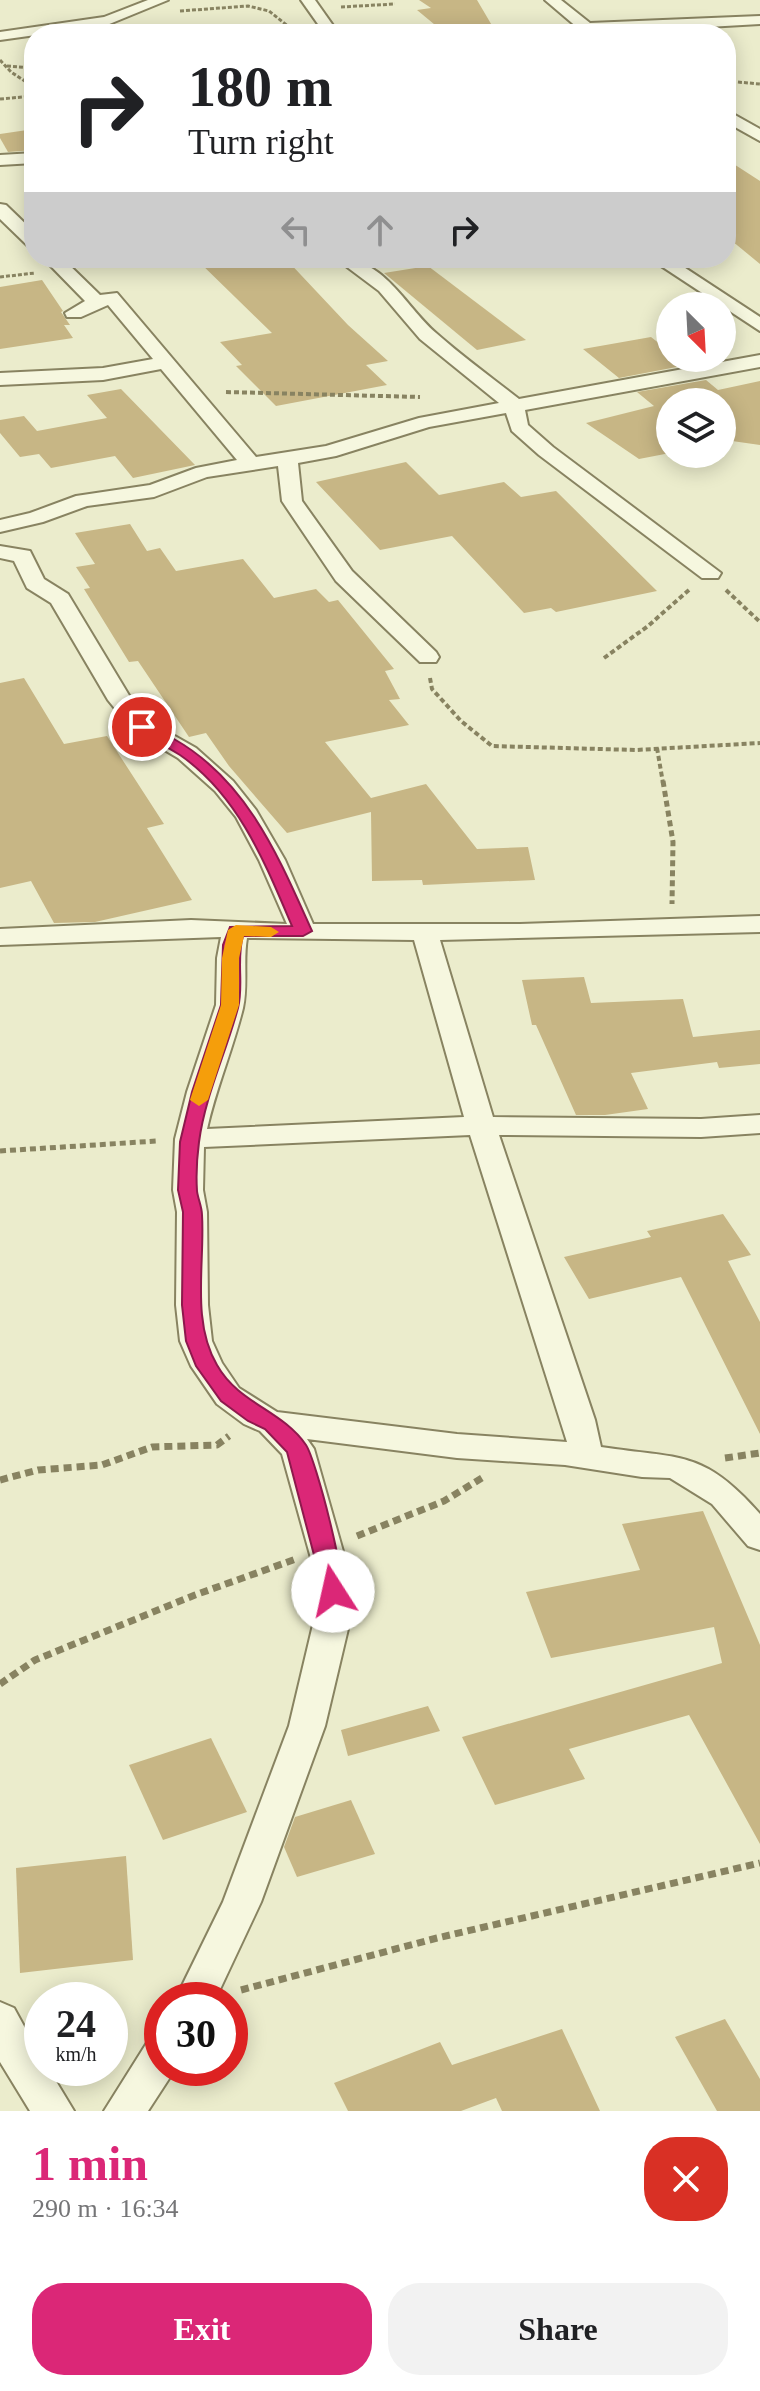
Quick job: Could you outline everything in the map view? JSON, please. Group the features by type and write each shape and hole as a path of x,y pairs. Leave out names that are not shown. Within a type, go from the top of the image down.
{"street":[{"path":"552,0 582,24"},
{"path":"310,4 325,24"},
{"path":"86,24 166,6"},
{"path":"699,24 760,20"},
{"path":"0,36 24,33"},
{"path":"736,121 760,136"},
{"path":"0,160 24,159"},
{"path":"0,209 24,232"},
{"path":"62,268 96,302"},
{"path":"358,268 385,287 427,335 514,405 519,427 546,451 710,573"},
{"path":"673,268 760,325"},
{"path":"74,313 111,297 252,465"},
{"path":"0,526 36,518 83,500 142,494 203,472 287,460 354,445 406,427 760,361"},
{"path":"0,379 103,374 166,362"},
{"path":"287,460 292,501 344,576 428,657"},
{"path":"0,552 22,556 35,583 60,599 120,700 142,727 187,753 224,786 247,815 272,860 303,931"},
{"path":"0,937 191,928 425,932 760,924"},
{"path":"216,1982 307,1726 334,1612 331,1569 297,1449 264,1420 228,1396 207,1366 196,1341 192,1305 192,1212 188,1190 190,1139 201,1092 230,1005 230,958 236,930"},
{"path":"425,932 438,986 519,1246 579,1420 587,1456"},
{"path":"190,1139 307,1135 383,1128 701,1128 760,1124"},
{"path":"264,1420 457,1446 587,1456 689,1471 724,1495 760,1537"},
{"path":"0,2020 20,2061 53,2111"},
{"path":"125,2111 144,2082"}],"path":[{"path":"266,0 269,11"},
{"path":"310,4 395,4"},
{"path":"166,6 248,6 269,11 285,24"},
{"path":"0,60 24,80"},
{"path":"5,66 24,67"},
{"path":"736,82 760,84"},
{"path":"0,99 24,97"},
{"path":"189,389 423,398"},
{"path":"604,658 648,626 710,573 760,622"},
{"path":"428,657 432,689 461,721 492,746 657,748 760,743"},
{"path":"657,748 673,842 674,895 667,928"},
{"path":"0,1151 190,1139"},
{"path":"0,1480 38,1470 102,1465 152,1447 217,1445 264,1420"},
{"path":"0,1684 35,1660 195,1595 325,1549 444,1501 528,1451"},
{"path":"248,1987 437,1938 760,1863"}],"building":[{"path":"419,0 477,0 491,24 434,24 417,10 431,8"},
{"path":"24,130 24,151 8,152 0,134"},
{"path":"736,165 760,181 760,264 736,244"},
{"path":"205,268 294,268 348,325 388,361 366,365 387,385 276,406 236,366 242,365 220,342 272,333"},
{"path":"431,268 526,340 477,350 384,273"},
{"path":"42,280 63,311 70,325 64,325 73,338 0,349 0,287"},
{"path":"651,337 656,341 656,371 619,378 583,349"},
{"path":"706,380 716,388 660,388"},
{"path":"760,381 760,445 736,442 736,388 727,388"},
{"path":"121,389 195,465 133,478 115,456 51,468 39,454 20,457 0,433 0,420 24,416 37,431 107,418 87,395"},
{"path":"656,389 656,456 639,459 586,423 654,406 637,392"},
{"path":"406,462 439,495 504,482 521,497 556,491 657,591 556,612 551,608 524,613 452,536 380,550 316,482"},
{"path":"130,524 147,551 160,548 176,571 243,559 274,598 316,589 329,602 338,600 394,669 385,671 400,699 389,700 409,725 325,742 371,798 426,784 477,849 528,847 535,880 423,885 422,880 372,881 371,812 287,833 229,766 206,733 189,737 138,661 129,662 84,589 90,588 76,567 95,564 75,533"},
{"path":"24,678 64,744 107,736 164,824 147,828 192,900 95,922 54,923 31,881 0,888 0,683"},
{"path":"584,977 591,1003 683,999 693,1037 760,1030 760,1064 719,1068 717,1062 631,1073 648,1109 605,1115 576,1115 536,1025 532,1025 522,980"},
{"path":"723,1214 751,1255 728,1261 760,1322 760,1434 681,1277 589,1299 564,1257 651,1237 647,1231"},
{"path":"703,1511 760,1645 760,1844 689,1715 569,1749 585,1779 495,1805 462,1737 722,1663 714,1627 551,1658 526,1592 640,1570 622,1524"},
{"path":"428,1706 440,1731 348,1756 341,1730"},
{"path":"211,1738 247,1812 163,1840 129,1765"},
{"path":"351,1800 375,1854 297,1877 284,1847 295,1817"},
{"path":"126,1856 133,1960 20,1973 16,1868"},
{"path":"725,2019 760,2079 760,2111 717,2111 675,2037"},
{"path":"562,2029 600,2111 502,2111 496,2098 461,2111 348,2111 334,2083 440,2042 452,2065"}],"slow traffic":[{"path":"199,1100 230,1005 230,958 236,930 271,932"}],"route":[{"path":"142,727 187,753 224,786 247,815 272,860 303,931 236,930 229,977 230,1005 201,1092 190,1142 188,1190 192,1212 192,1305 196,1341 207,1366 228,1396 256,1416 272,1423 293,1441 297,1449 331,1569 333,1591"}]}
